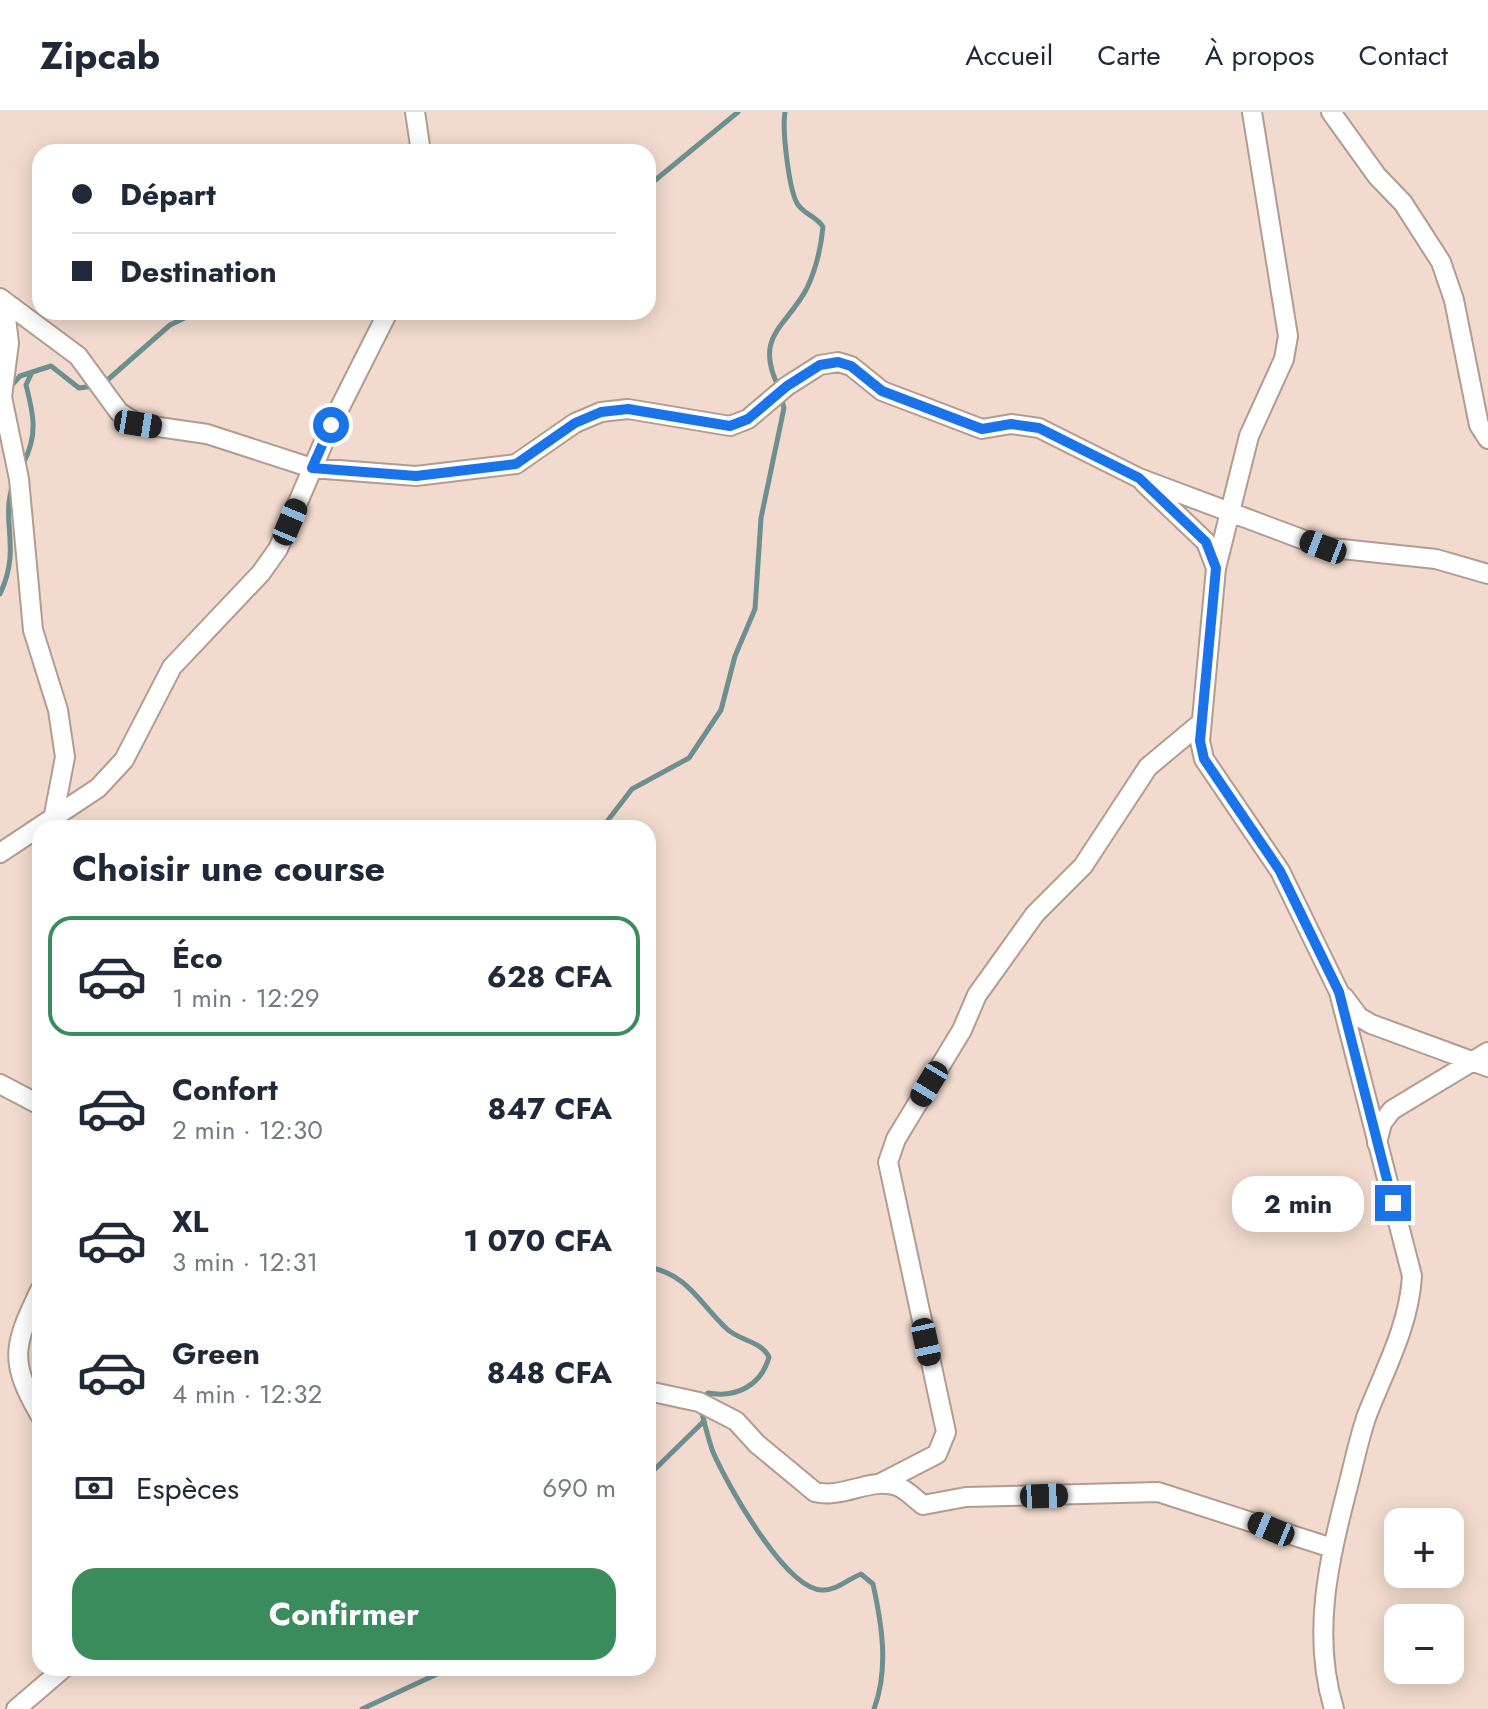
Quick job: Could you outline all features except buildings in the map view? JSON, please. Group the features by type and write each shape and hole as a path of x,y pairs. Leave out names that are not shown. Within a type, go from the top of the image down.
{"street":[{"path":"415,112 420,144"},
{"path":"1252,112 1288,336 1284,359 1249,436 1216,568 1202,722 1204,759 1280,871 1339,992 1376,1146 1409,1261 1411,1295 1407,1317 1365,1419 1332,1548 1321,1626 1324,1668 1334,1709"},
{"path":"1331,112 1377,176 1403,203 1441,262 1454,300 1479,425 1488,439"},
{"path":"2,299 78,356 119,412 138,424 207,434 312,468 416,476 516,464 575,423 601,412 628,409 730,426 748,419 787,386 820,365 838,362 851,366 882,391 912,403 982,429 1011,424 1039,428 1139,478 1323,547 1436,559 1488,574"},
{"path":"2,299 9,343 2,397 19,479 33,630 58,710 65,757 53,820"},
{"path":"57,820 98,788 124,760 172,667 261,573 278,549 312,468 384,320"},
{"path":"1139,478 1206,542 1216,568"},
{"path":"656,1393 699,1402 736,1421 757,1444 815,1492 838,1495 881,1483 937,1454 946,1432 888,1162 896,1139 962,1030 977,995 1035,914 1083,866 1148,767 1202,722"},
{"path":"0,853 32,835"},
{"path":"1339,992 1359,1017 1371,1024 1483,1060"},
{"path":"1376,1146 1382,1123 1392,1110 1483,1060"},
{"path":"0,1084 32,1101"},
{"path":"32,1307 20,1332 17,1363 21,1383 32,1402"},
{"path":"881,1483 898,1486 923,1505 966,1497 1158,1492 1332,1548"},
{"path":"16,1709 55,1676"}],"waterway":[{"path":"656,179 738,112"},
{"path":"778,386 771,369 771,343 807,288 818,258 823,227 795,200 787,161 785,112"},
{"path":"104,383 170,325 180,320"},
{"path":"11,386 20,376 51,366 79,388 95,386"},
{"path":"23,464 33,434 33,416 26,385 32,372"},
{"path":"608,820 632,789 689,758 721,710 735,656 755,609 761,518 784,408 781,396"},
{"path":"0,594 9,562 9,511 13,484"},
{"path":"656,1269 683,1283 727,1329 756,1344 769,1357 760,1376 746,1388 728,1394 708,1393 703,1398"},
{"path":"701,1410 713,1452 731,1487 759,1533 791,1573 807,1585 822,1590 837,1587 861,1574 873,1584 883,1663 874,1709"},
{"path":"656,1468 704,1421"},
{"path":"362,1709 433,1676"}],"route":[{"path":"331,425 312,468 416,476 516,464 575,423 601,412 628,409 662,412 730,426 748,419 787,386 820,365 838,362 851,366 882,391 982,429 1011,424 1039,428 1139,478 1206,542 1216,568 1200,741 1204,759 1280,871 1339,992 1393,1203"}]}
